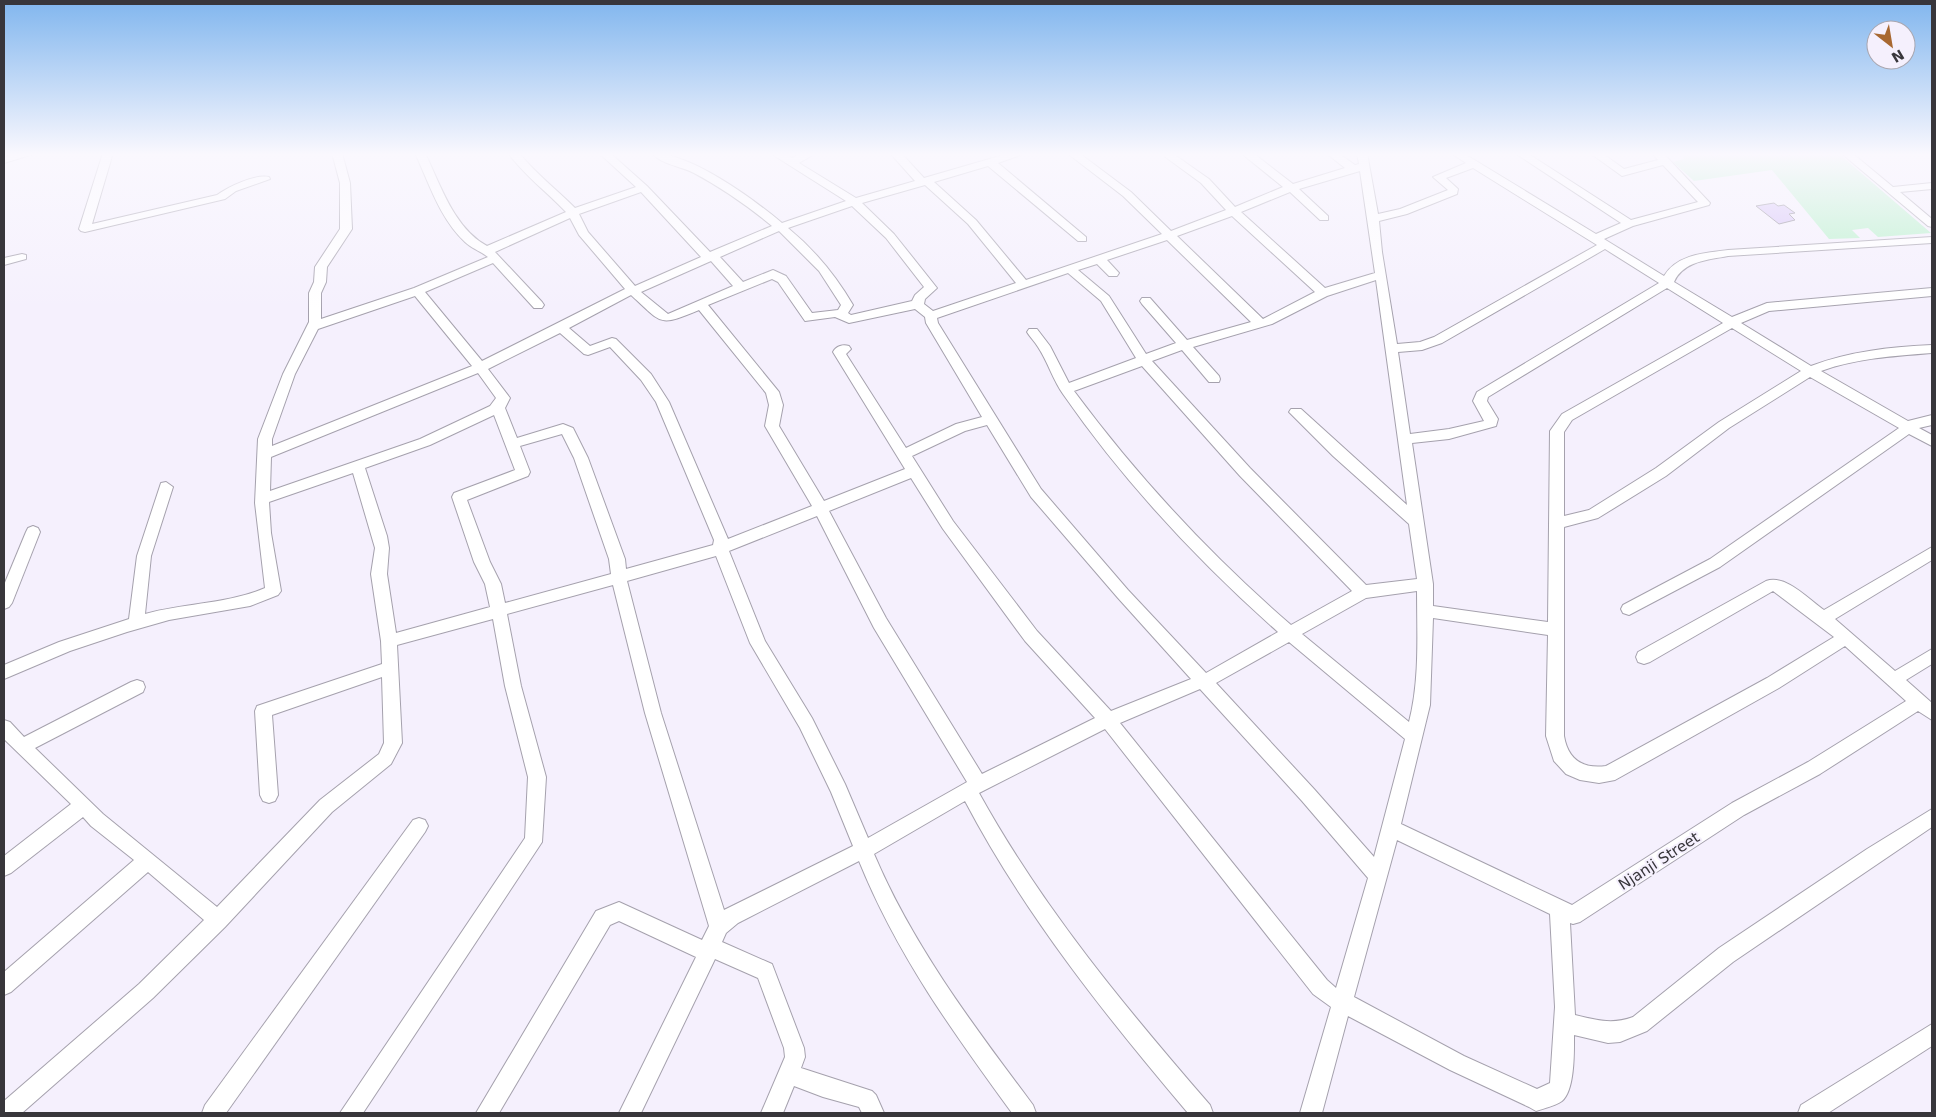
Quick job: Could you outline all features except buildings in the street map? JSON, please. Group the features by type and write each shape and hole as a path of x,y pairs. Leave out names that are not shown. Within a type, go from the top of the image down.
{"street":[{"path":"92,205 85,229 187,205"},
{"path":"4,672 136,623 169,614 258,598 273,591 264,533 265,439 289,374 313,326 317,314 315,293 320,282 321,268 346,229 345,205"},
{"path":"447,205 459,227 473,244 492,254 538,304"},
{"path":"566,205 573,213 583,233 632,290 665,318 701,305 740,286 776,275 807,316 834,312 854,318 918,305"},
{"path":"313,326 418,291 573,213 595,205"},
{"path":"660,205 740,286"},
{"path":"750,205 780,227 828,272 847,305 842,313"},
{"path":"266,454 481,367 561,327 582,314 710,256 780,227 845,205"},
{"path":"857,205 890,236 939,299"},
{"path":"952,205 972,222 1015,272 1022,283"},
{"path":"1043,205 1082,239"},
{"path":"1139,205 1260,323"},
{"path":"1228,205 1323,293"},
{"path":"918,305 919,298 939,299 996,294 1022,283 1171,235 1250,205"},
{"path":"1310,205 1324,218"},
{"path":"1311,1113 1391,828 1422,705 1425,584 1381,275 1376,252 1372,205"},
{"path":"1372,219 1403,212 1420,205"},
{"path":"1540,205 1810,371 1932,441"},
{"path":"1600,205 1629,224"},
{"path":"1391,349 1422,346 1438,340 1629,224 1697,205"},
{"path":"1910,205 1932,224"},
{"path":"1405,439 1449,434 1486,426 1491,423 1491,419 1480,401 1482,394 1666,283 1670,274 1679,266 1699,258 1728,253 1932,240"},
{"path":"4,262 22,258"},
{"path":"1098,258 1113,273"},
{"path":"1070,269 1105,299 1144,359 1245,472 1363,592"},
{"path":"1066,389 1184,345 1260,323 1323,293 1381,275"},
{"path":"263,499 425,442 498,407 503,398 481,367 435,315 418,291"},
{"path":"1845,638 1773,683 1609,774 1594,777 1580,773 1563,761 1556,749 1557,431 1567,417 1747,314 1767,307 1932,292"},
{"path":"939,299 931,316 932,323 991,419 1004,444 1036,493 1202,681 1308,795 1377,875"},
{"path":"1146,302 1214,379"},
{"path":"701,305 772,392 776,405 772,426 820,508 880,623 973,787 1001,851 1051,923 1122,1019 1202,1113"},
{"path":"918,305 931,316"},
{"path":"561,327 588,351 612,342 653,386 662,402 719,535 720,548 758,642 806,722 865,849 884,900 945,1004 1025,1113"},
{"path":"1033,332 1044,346 1066,389 1096,434 1152,500 1204,553 1290,633 1335,673 1413,735"},
{"path":"845,349 839,352 948,524 1032,636 1108,720 1320,987 1341,1003 1457,1063 1536,1100 1554,1094 1559,1088 1564,1022 1563,958 1558,909"},
{"path":"1556,524 1593,514 1661,472 1724,425 1810,371 1839,360 1872,354 1932,349"},
{"path":"351,1113 533,842 535,835 536,777 513,686 493,584 482,562 459,497 523,472 498,407"},
{"path":"1296,412 1338,453 1416,522"},
{"path":"904,454 961,427 991,419"},
{"path":"1629,609 1715,562 1914,424 1932,420"},
{"path":"511,444 563,430 568,431 581,458 617,558 619,578 646,675 653,713 719,926"},
{"path":"6,1113 146,991 218,920 326,806 385,759 393,743 389,642 380,588 380,536 358,467"},
{"path":"389,642 720,548 914,471"},
{"path":"136,623 144,556 166,487"},
{"path":"4,603 33,532"},
{"path":"1823,618 1932,553"},
{"path":"630,1113 719,926 731,916 865,849 973,787 1108,720 1202,681 1242,661 1363,592 1425,584"},
{"path":"1644,657 1771,585 1778,585 1788,590 1823,618 1932,713"},
{"path":"1425,611 1556,630"},
{"path":"1892,680 1932,656"},
{"path":"269,794 263,711 389,668"},
{"path":"22,747 137,687"},
{"name":"Njanji Street","path":"1391,828 1573,915 1738,809 1814,768 1918,702"},
{"path":"4,727 22,747 84,804 97,820 148,860 218,920"},
{"path":"4,867 84,804"},
{"path":"1564,1022 1608,1033 1620,1032 1640,1024 1726,955 1932,817"},
{"path":"212,1113 419,826"},
{"path":"4,985 148,860"},
{"path":"487,1113 603,918 620,911 765,971 794,1048 794,1057 789,1074 772,1113"},
{"path":"1809,1113 1932,1034"},
{"path":"789,1074 823,1088 865,1098 869,1102 873,1113"}],"green space":[{"path":"1801,205 1899,205 1931,233 1878,237 1868,228 1852,230 1860,238 1829,239"}]}
